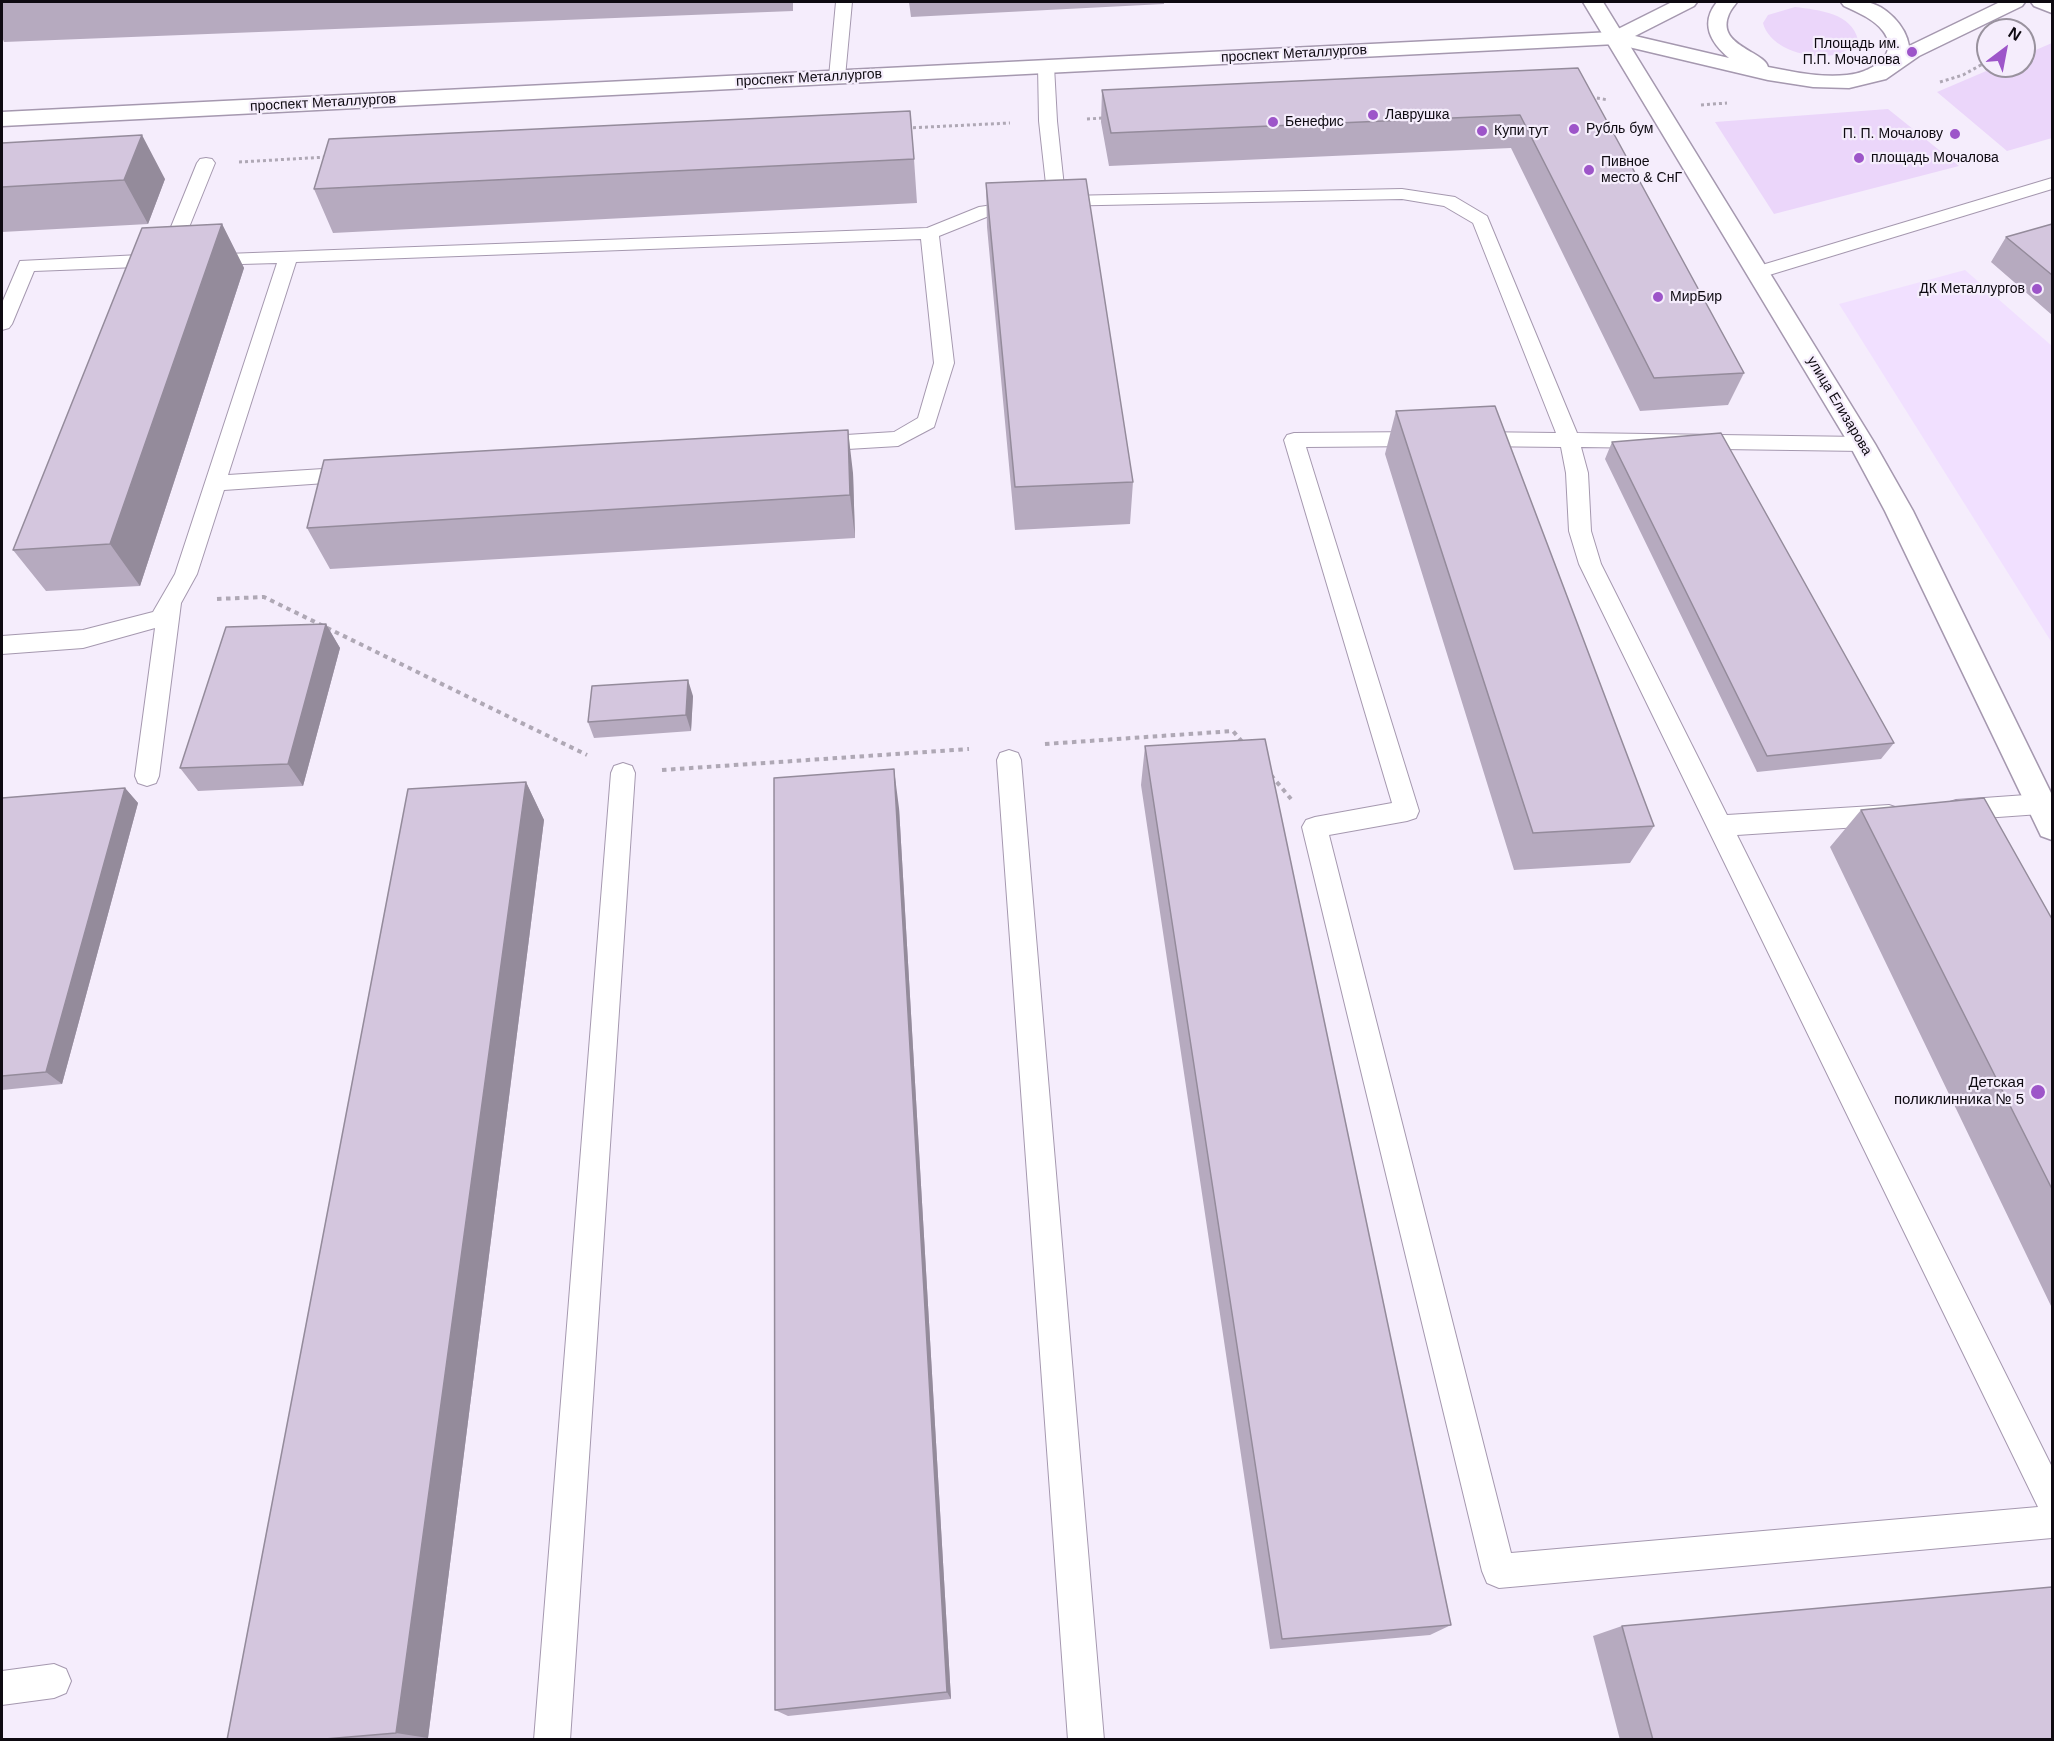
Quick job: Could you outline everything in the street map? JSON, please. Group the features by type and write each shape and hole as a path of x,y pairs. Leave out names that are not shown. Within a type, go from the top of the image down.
{"street":[{"name":"улица Елизарова","path":"1593,2 1862,444 1899,511 2048,810"},
{"name":"проспект Металлургов","path":"1616,38 1687,2"},
{"path":"1727,2 1718,10 1715,23 1721,38 1736,54 1781,75 1813,81"},
{"path":"1851,2 1882,18 1894,32 1899,46 1895,61 1883,70"},
{"name":"проспект Металлургов","path":"2,118 1616,38 1768,74 1813,81 1849,82 1883,70 1912,52 2015,2"},
{"path":"2041,2 2052,7"}],"lane":[{"path":"837,77 844,2"},
{"path":"1046,66 1048,121 1057,202"},
{"path":"168,260 206,163"},
{"path":"1759,272 2052,183"},
{"path":"2,324 27,265 930,233 985,211 1057,202 1402,194 1449,201 1481,220 1569,439 1576,473 1580,531 1590,564 2052,1500"},
{"path":"792,446 898,439 927,422 944,363 930,233"},
{"path":"2,645 83,639 161,618 186,574 288,257"},
{"path":"1862,444 1569,439 1294,440 1407,811 1315,827 1499,1571 2052,1522"},
{"path":"215,483 380,472"},
{"path":"147,776 170,601"},
{"path":"1010,760 1086,1740"},
{"path":"552,1740 623,772"},
{"path":"1719,826 1921,812 2048,810"},
{"path":"2,1688 54,1681"}],"path":[{"path":"1963,75 1976,68"},
{"path":"170,601 264,597 623,772 970,749"},
{"path":"1042,744 1233,731 1248,749"},
{"path":"1270,775 1315,827"}],"shaded area":[{"path":"1795,7 1842,18 1855,31 1858,40 1849,49 1837,54 1807,55 1792,51 1779,44 1769,34 1763,23 1768,15"},
{"path":"2052,43 2052,138 2007,151 1937,92 1976,75 1976,78 2036,78 2036,50"},
{"path":"1888,109 1959,166 1774,214 1715,122"},
{"path":"1965,270 2052,346 2052,643 1839,304"}],"building":[{"path":"1578,68 1744,373 1654,378 1520,115 1111,133 1102,90"},
{"path":"910,111 914,159 314,189 329,139"},
{"path":"142,135 124,180 2,187 2,143"},
{"path":"1086,179 1133,482 1015,487 986,183"},
{"path":"222,224 110,544 13,550 142,228"},
{"path":"2052,224 2052,275 2006,237"},
{"path":"1495,406 1654,826 1533,833 1396,411"},
{"path":"848,430 850,495 307,528 324,460"},
{"path":"1721,433 1894,743 1767,756 1612,442"},
{"path":"326,624 288,764 180,768 226,627"},
{"path":"688,680 686,715 588,722 592,686"},
{"path":"1265,739 1451,1625 1282,1639 1145,746"},
{"path":"894,769 947,1692 775,1710 774,778"},
{"path":"526,782 396,1733 313,1740 227,1740 408,789"},
{"path":"125,788 46,1072 2,1076 2,798"},
{"path":"1984,798 2052,919 2052,1189 1861,810"},
{"path":"2052,1587 2052,1740 1653,1740 1622,1626"}],"place":[{"name":"Площадь им. П.П. Мочалова","path":"1912,52"},
{"name":"Лаврушка","path":"1373,115"},
{"name":"Бенефис","path":"1273,122"},
{"name":"Рубль бум","path":"1574,129"},
{"name":"Купи тут","path":"1482,131"},
{"name":"П. П. Мочалову","path":"1955,134"},
{"name":"площадь Мочалова","path":"1859,158"},
{"name":"Пивное место & СнГ","path":"1589,170"},
{"name":"ДК Металлургов","path":"2037,289"},
{"name":"МирБир","path":"1658,297"},
{"name":"Детская поликлинника № 5","path":"2038,1092"}]}
